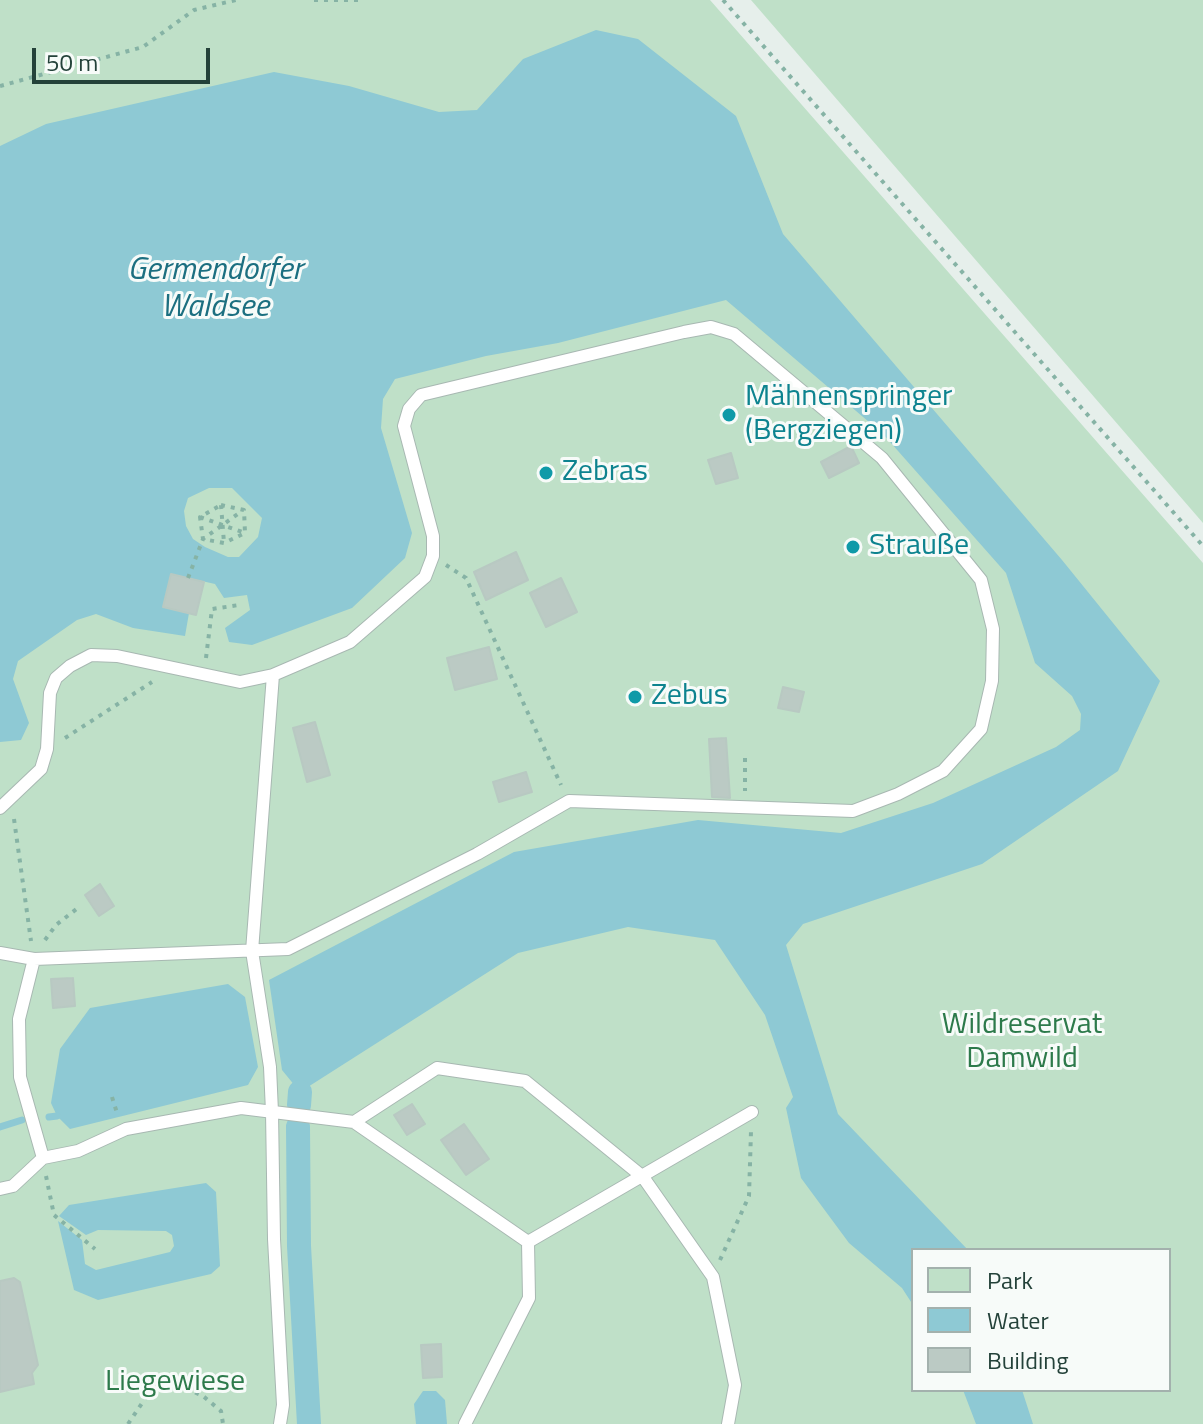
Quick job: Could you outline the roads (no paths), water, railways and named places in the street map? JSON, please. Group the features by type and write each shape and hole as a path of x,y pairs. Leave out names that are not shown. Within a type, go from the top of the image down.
{"lane":[{"path":"0,808 41,769 47,749 50,693 56,678 70,666 91,655 117,656 171,670 240,682 273,675 350,642 425,577 433,556 433,536 404,426 409,409 421,395 711,327 734,334 882,458 981,580 993,629 992,681 981,729 943,771 898,794 853,811 745,810 569,801 316,938 288,949 34,959 0,953"},
{"path":"273,675 252,951 270,1067 274,1239 283,1405 280,1424"},
{"path":"34,959 19,1019 20,1077 43,1158"},
{"path":"354,1122 437,1068 525,1081 643,1177 713,1277 735,1385 728,1424"},
{"path":"0,1189 13,1186 43,1158 78,1151 126,1129 241,1108 354,1122 528,1242"},
{"path":"528,1242 752,1112"},
{"path":"465,1424 529,1298 528,1242"}],"water":[{"name":"Germendorfer Waldsee","path":"596,30 638,39 736,116 783,234 1062,560 1160,681 1118,771 982,864 803,924 786,945 838,1114 966,1248 911,1248 911,1302 902,1288 849,1243 801,1178 786,1108 793,1097 765,1015 715,940 628,927 518,953 300,1092 282,1070 269,980 514,852 698,820 841,833 933,803 1056,747 1080,730 1081,714 1072,696 1035,663 1006,573 883,434 726,300 558,343 486,356 395,379 383,399 381,428 412,533 405,558 352,608 252,645 229,642 225,628 250,610 247,595 224,598 215,584 171,574 163,606 189,613 185,636 133,628 96,614 77,620 18,661 13,679 29,723 21,740 0,742 0,146 46,124 274,72 349,86 439,112 477,110 523,59","holes":["209,488 232,488 262,518 258,537 239,557 228,557 193,539 186,526 184,511 188,498"]},
{"path":"228,984 245,997 258,1067 248,1085 70,1129 57,1116 51,1103 60,1049 90,1008"},
{"path":"206,1183 216,1192 220,1266 211,1274 98,1300 74,1290 58,1221 82,1240 85,1264 96,1270 170,1252 174,1246 172,1235 166,1231 98,1230 86,1235 59,1216 69,1205"},
{"path":"423,1391 436,1391 445,1400 447,1424 416,1424 414,1404"},
{"path":"964,1392 1023,1392 1033,1424 976,1424"}],"waterway":[{"path":"299,1105 300,1092"},
{"path":"49,1117 57,1116"},
{"path":"0,1127 22,1120"},
{"path":"298,1127 299,1246 309,1424"}],"place":[{"name":"Mähnenspringer (Bergziegen)","path":"729,415"},
{"name":"Zebras","path":"546,473"},
{"name":"Strauße","path":"853,547"},
{"name":"Zebus","path":"635,697"}],"park label":[{"name":"Wildreservat Damwild","path":"1022,1043"},
{"name":"Liegewiese","path":"175,1383"}]}
